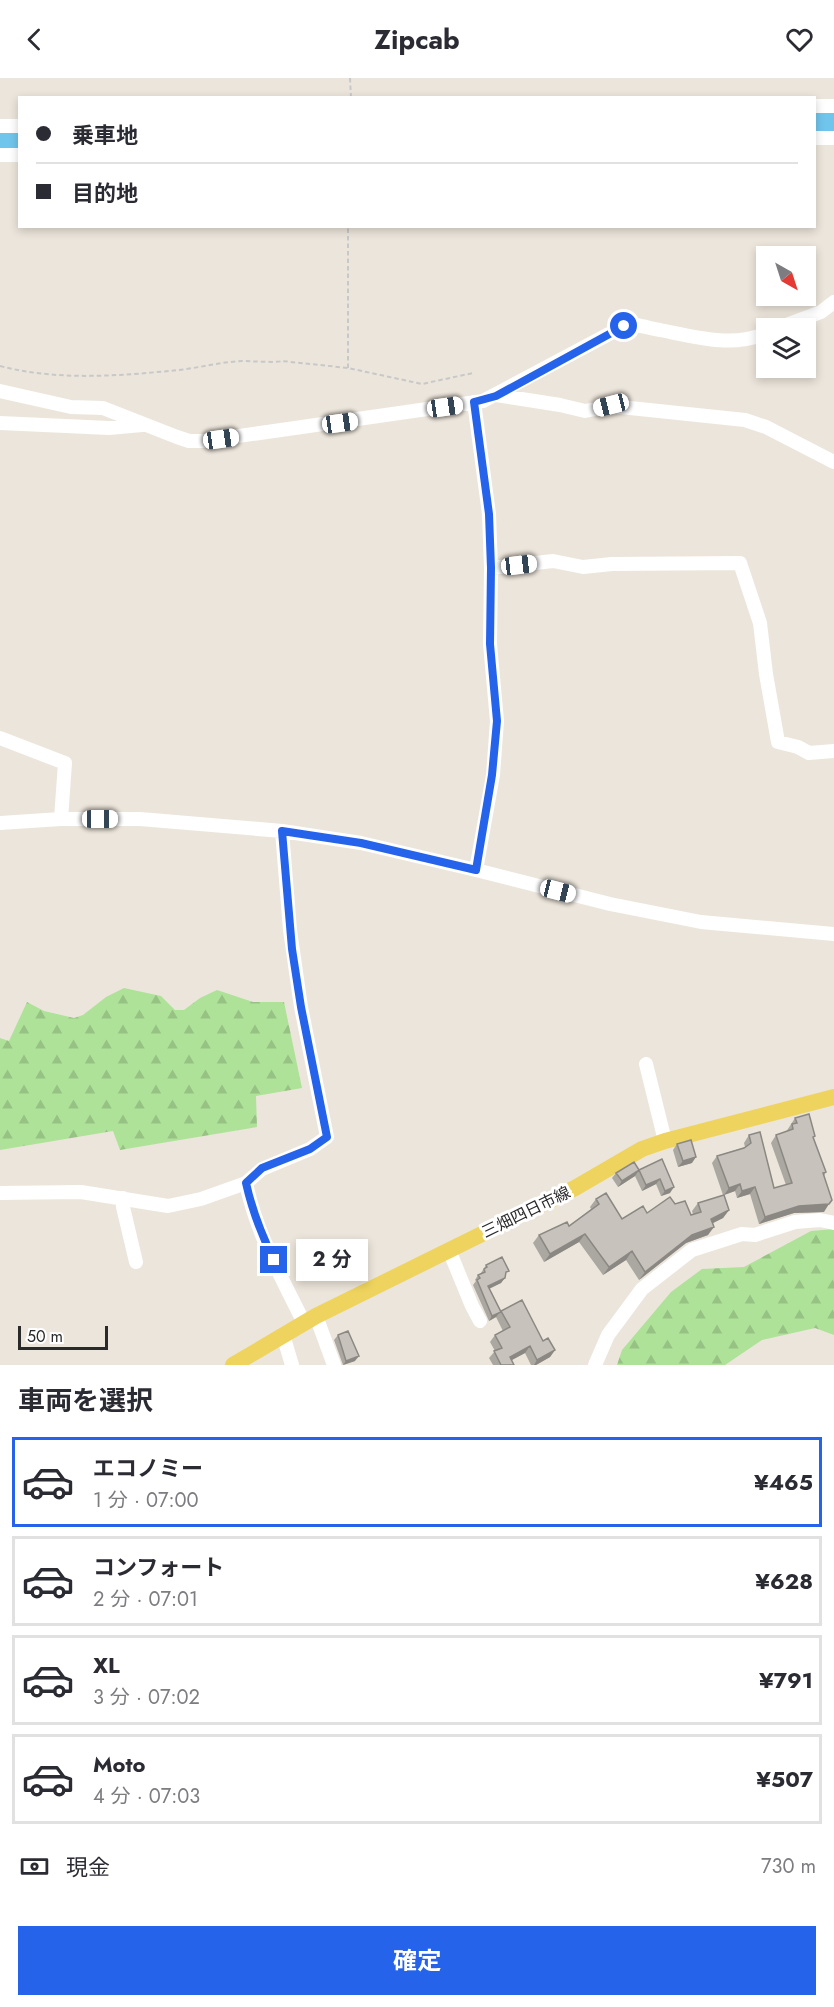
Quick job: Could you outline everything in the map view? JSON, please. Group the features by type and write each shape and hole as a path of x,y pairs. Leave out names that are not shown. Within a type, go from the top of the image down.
{"main road":[{"name":"三畑四日市線","path":"233,1365 310,1319 574,1188 642,1149 832,1097"}],"street":[{"path":"816,106 834,106"},
{"path":"0,126 18,126"},
{"path":"816,138 834,138"},
{"path":"0,155 18,155"},
{"path":"805,318 821,312 834,302"},
{"path":"0,391 71,407 103,408 189,441 204,441 474,402 496,396 624,326 634,324 681,334 733,341 756,338"},
{"path":"496,396 585,411 611,405 745,420 766,427 834,462"},
{"path":"474,402 487,503 491,568 492,669 496,704 495,747 476,870"},
{"path":"0,423 109,428 144,425"},
{"path":"491,568 553,561 583,567 612,564 740,563 760,623 778,742 810,753 834,751"},
{"path":"0,738 65,763 61,819"},
{"path":"0,823 61,819 140,819 282,831 361,843 610,904 701,922 834,934"},
{"path":"0,1193 81,1192 168,1206 201,1199 246,1183 262,1168 310,1149 327,1137 299,996 290,930 282,831"},
{"path":"646,1064 665,1141"},
{"path":"246,1183 249,1200 264,1239 334,1365"},
{"path":"123,1198 136,1263"},
{"path":"595,1365 608,1335 637,1295 692,1250 742,1234 755,1234 795,1222 834,1223"},
{"path":"449,1250 480,1321"},
{"path":"283,1335 292,1365"}],"path":[{"path":"350,78 351,96"},
{"path":"348,228 348,368"},
{"path":"0,366 21,372 87,375 178,370 258,360 348,368 422,384 473,373"}],"green space":[{"path":"124,988 161,996 175,1010 184,1010 200,998 217,990 253,1002 284,1002 302,1088 256,1096 257,1127 120,1150 113,1131 0,1150 0,1038 9,1041 27,1002 44,1011 74,1018 83,1015 106,997"},
{"path":"834,1229 834,1335 815,1328 762,1340 725,1365 617,1365 622,1350 671,1292 702,1269 744,1267 811,1231"}],"building":[{"path":"809,1114 815,1136 813,1137 826,1172 823,1173 832,1200 829,1204 799,1206 765,1217 755,1187 742,1191 740,1184 729,1188 717,1156 744,1148 751,1143 749,1135 760,1132 774,1188 792,1183 776,1135 793,1129 792,1124 797,1123 795,1118"},
{"path":"691,1140 696,1157 683,1161 677,1144"},
{"path":"662,1159 674,1187 665,1191 660,1179 646,1185 639,1170"},
{"path":"634,1162 639,1170 622,1181 616,1173"},
{"path":"606,1193 622,1219 643,1206 647,1213 670,1197 675,1204 685,1201 691,1215 701,1212 698,1203 724,1195 729,1210 711,1219 714,1227 692,1235 645,1272 632,1251 609,1267 585,1234 550,1254 539,1235 567,1222 569,1226 599,1204 596,1199"},
{"path":"502,1257 509,1271 506,1272 505,1278 488,1286 501,1312 492,1316 477,1280 480,1278 478,1275 485,1272 486,1265"},
{"path":"522,1300 543,1341 548,1338 555,1350 537,1360 530,1346 510,1357 514,1365 501,1365 494,1351 502,1348 495,1335 510,1327 501,1311"},
{"path":"348,1331 359,1356 346,1361 338,1335"}],"waterway":[{"path":"816,123 834,123"},
{"path":"0,142 18,142"}],"route":[{"path":"274,1260 249,1200 246,1183 262,1168 310,1149 327,1137 292,949 282,831 361,843 476,870 492,775 497,721 490,644 489,514 474,402 496,396 624,326"}]}
